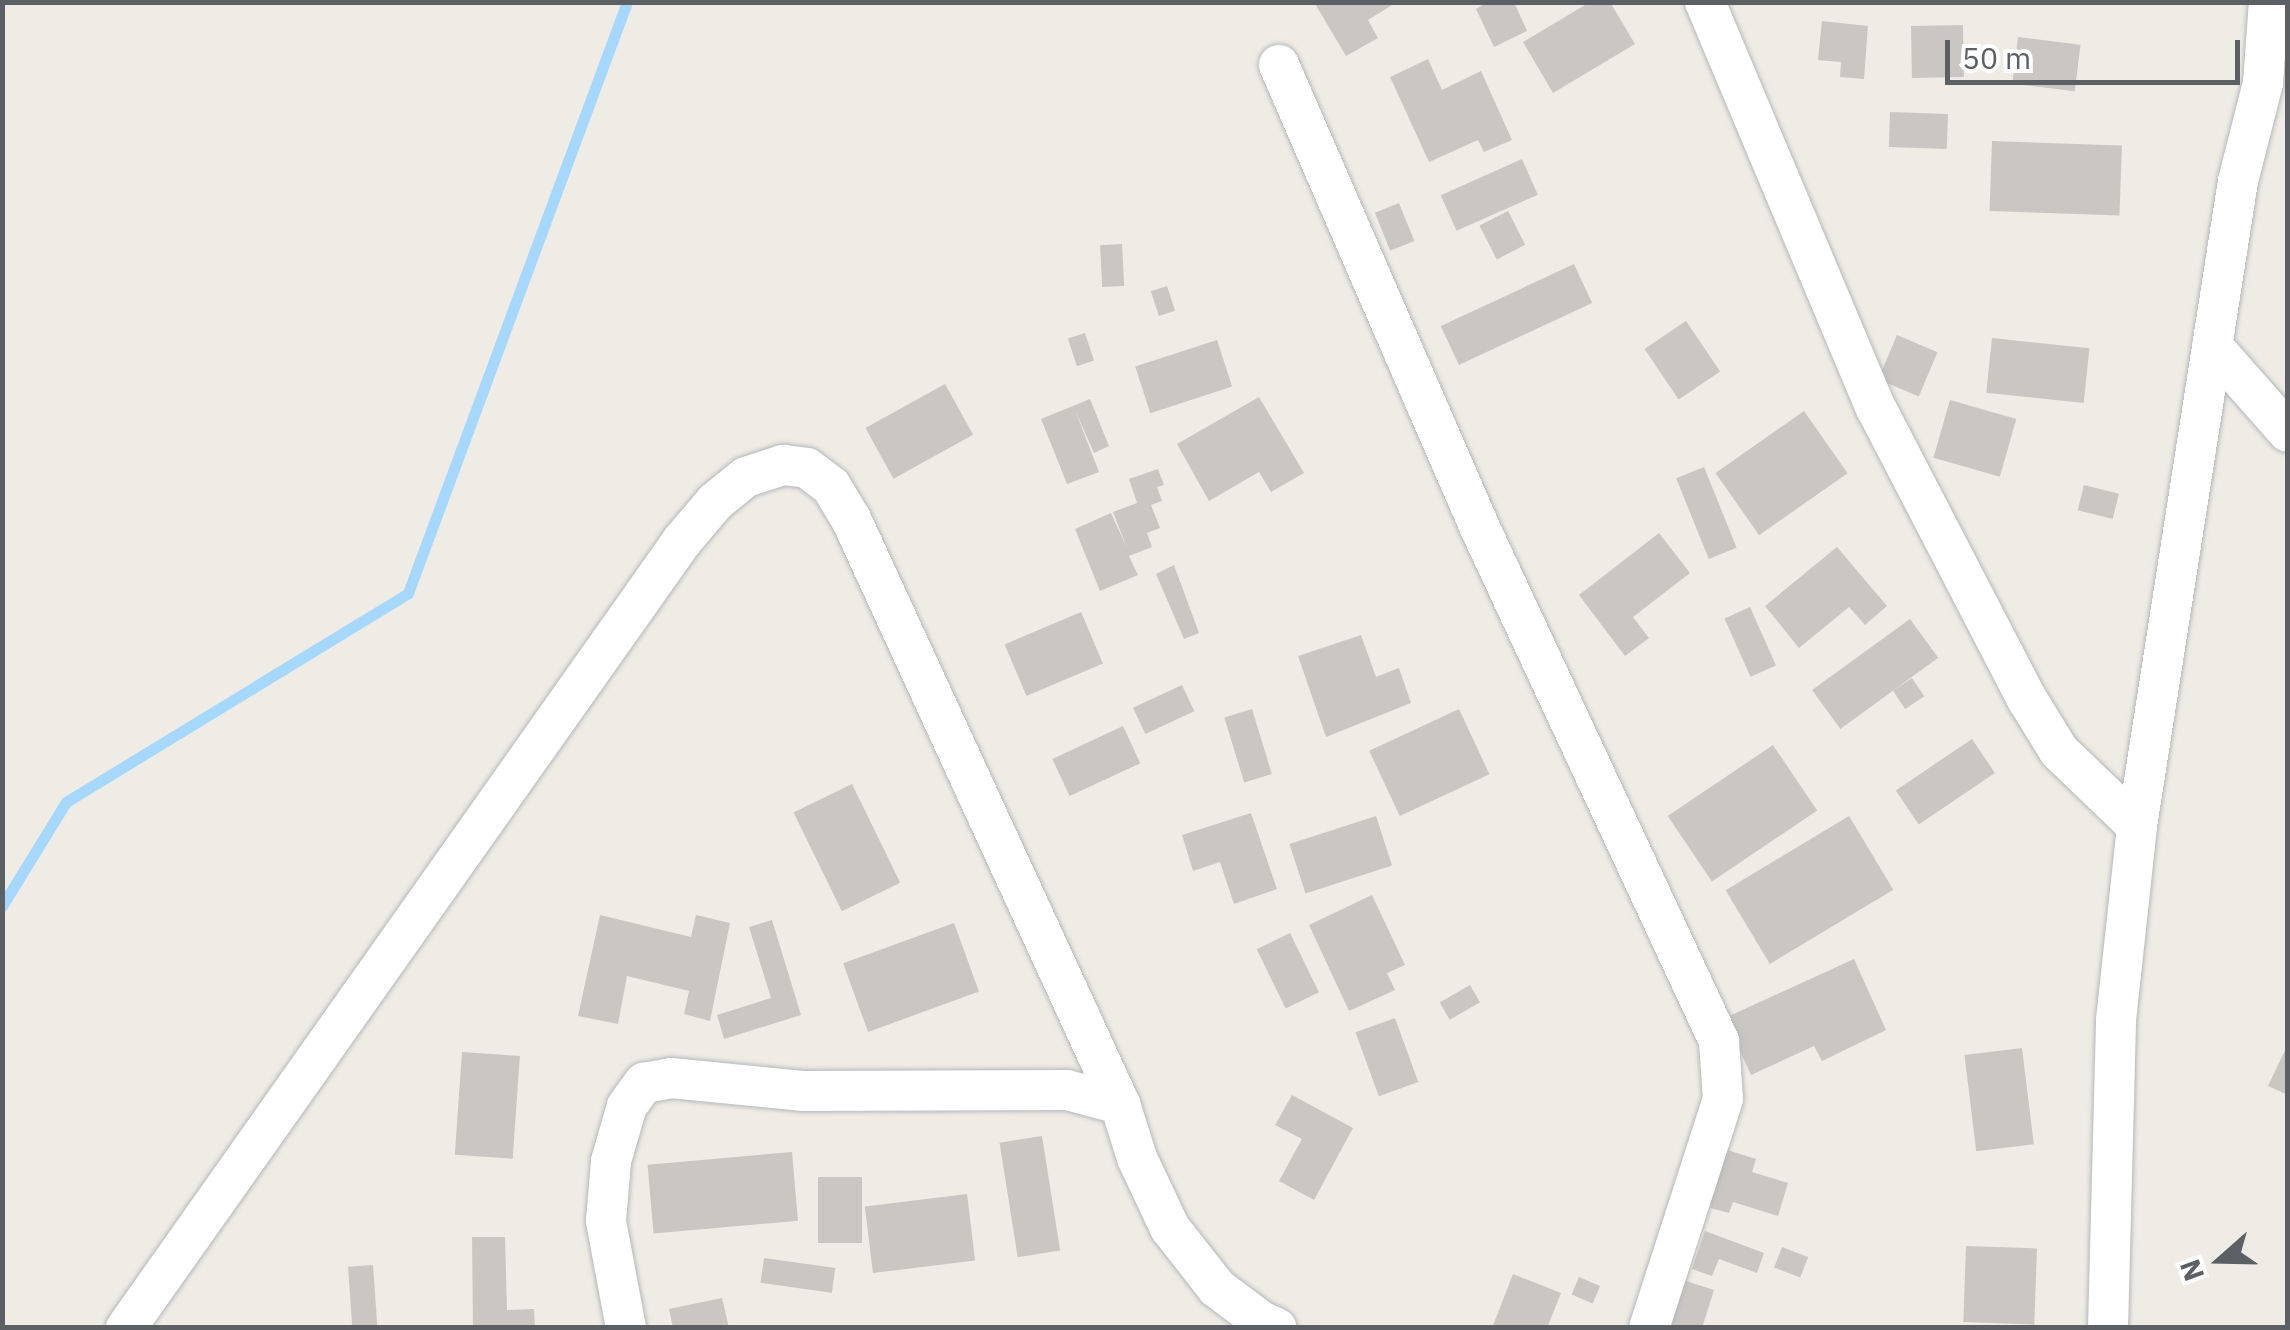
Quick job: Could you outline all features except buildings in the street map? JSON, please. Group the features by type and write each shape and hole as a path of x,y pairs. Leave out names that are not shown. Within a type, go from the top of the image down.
{"street":[{"path":"1705,2 1876,408 2027,698 2059,751 2088,784 2136,826"},
{"path":"2108,1328 2116,1020 2136,826 2238,181 2263,83 2269,2"},
{"path":"1278,65 1480,528 1719,1042 1723,1099 1649,1328"},
{"path":"2213,347 2288,432"},
{"path":"126,1328 682,541 715,502 746,477 784,465 807,468 831,486 851,519 1120,1104 1136,1158 1170,1228 1217,1288 1261,1321 1277,1328"},
{"path":"626,1328 606,1221 611,1161 627,1106 644,1083 671,1078 804,1091 1068,1090 1120,1104"}],"waterway":[{"path":"2,906 66,802 408,593 627,2"}]}
